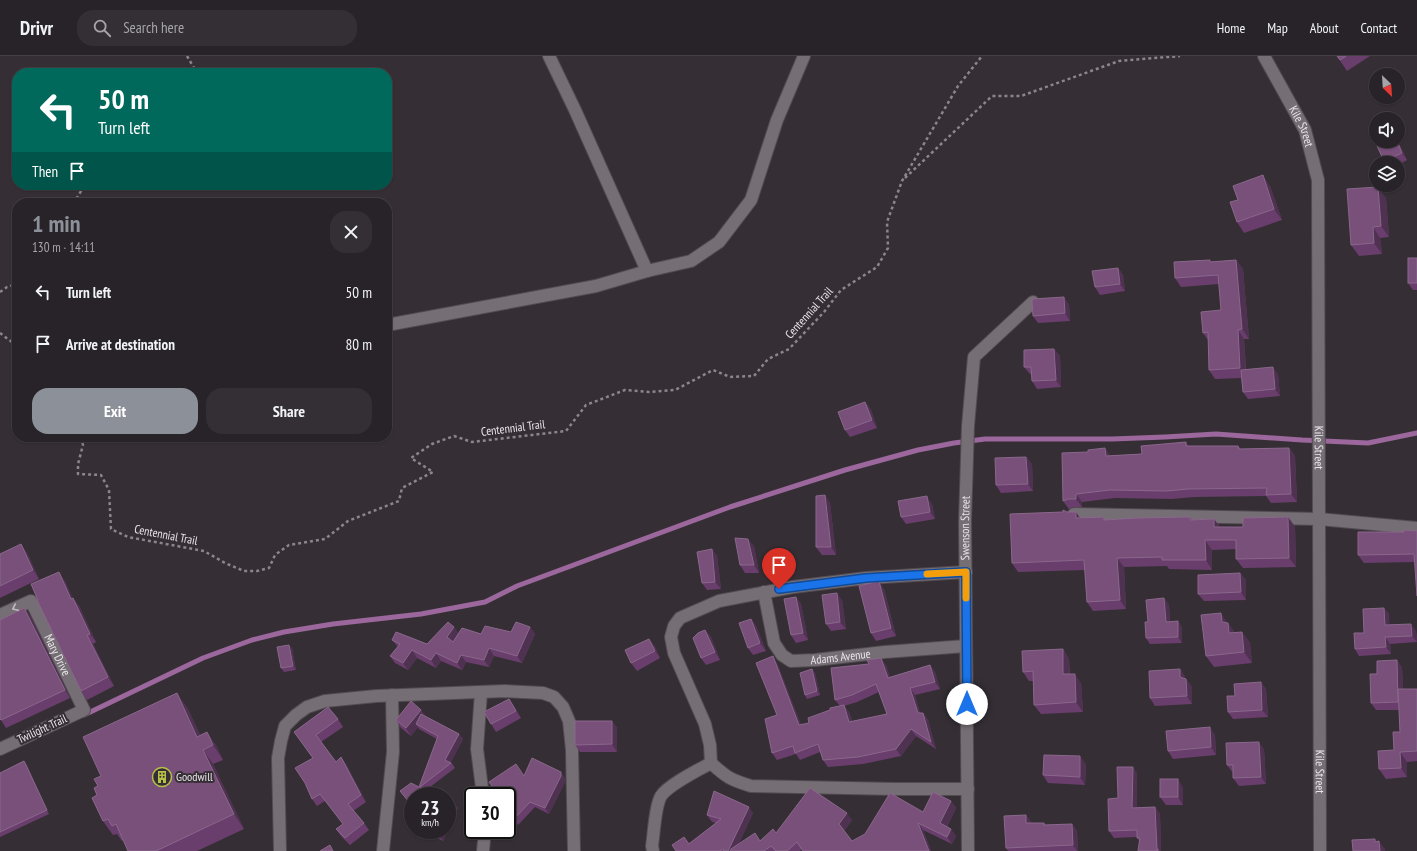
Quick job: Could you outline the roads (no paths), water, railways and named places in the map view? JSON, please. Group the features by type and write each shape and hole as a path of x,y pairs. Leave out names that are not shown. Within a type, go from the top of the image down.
{"street":[{"path":"549,56 647,271"},
{"path":"392,324 596,286 647,271 691,262 719,242 751,200 777,120 804,56"},
{"name":"Kile Street","path":"1264,56 1305,130 1318,180 1320,851"},
{"name":"Swenson Street","path":"968,851 965,521 968,426 974,357 1033,302"},
{"path":"1074,514 1319,519 1417,528"},
{"path":"966,572 866,578 793,587 719,601 680,618 674,626 671,637 674,653 705,724 710,745 711,763 727,777 751,786 968,789"},
{"name":"Adams Avenue","path":"764,592 774,643 782,655 791,661 966,646"},
{"name":"Mary Drive","path":"0,615 31,601 84,710"},
{"path":"280,851 278,758 281,741 285,726 307,707 325,701 392,695 505,691 543,693 554,697 562,707 569,721 572,750 574,851"},
{"path":"481,692 477,749 482,787"},
{"path":"383,851 393,752 392,695"},
{"name":"Twilight Trail","path":"0,749 84,710"},
{"path":"653,851 652,846 657,805 660,797 667,789 711,763"},
{"path":"483,851 484,839"}],"waterway":[{"path":"84,715 203,658 252,640 284,632 333,624 421,614 485,602 517,586 730,507 845,470 918,450 985,439 1112,439 1216,434 1368,443 1417,433"}],"place":[{"name":"Goodwill","path":"162,777"}]}
